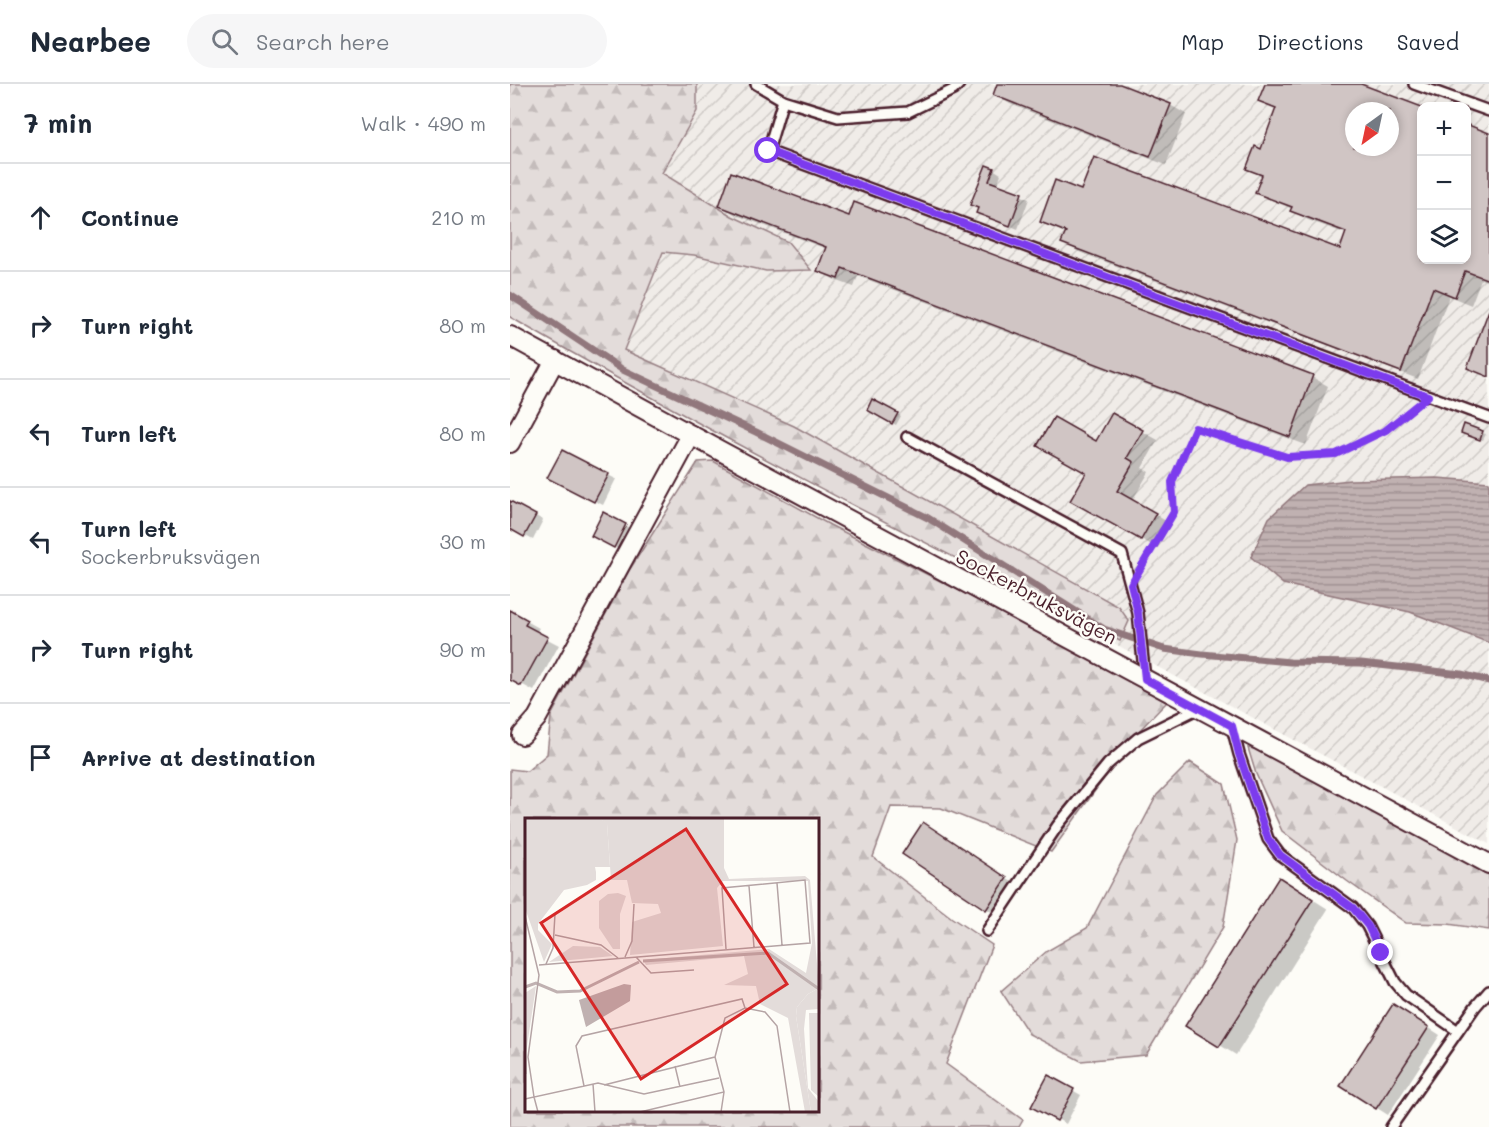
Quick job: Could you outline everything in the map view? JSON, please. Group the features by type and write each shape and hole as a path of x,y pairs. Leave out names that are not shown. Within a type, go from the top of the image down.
{"street":[{"name":"Sockerbruksvägen","path":"510,336 1489,864"},
{"path":"510,443 555,360"},
{"path":"516,735 537,718 691,435"}],"lane":[{"path":"756,84 783,100 838,117 908,112 953,90 959,84"},
{"path":"1414,84 1489,111"},
{"path":"783,100 768,151 1489,418"},
{"path":"908,436 1122,554 1138,613 1145,679"},
{"path":"987,931 1058,825 1108,764 1138,738 1198,708"},
{"path":"1232,726 1239,754 1268,839 1280,855 1353,908 1368,926 1400,988 1406,995 1458,1031"},
{"path":"1391,1127 1458,1031 1489,992"}],"path":[{"path":"1131,584 1174,512 1172,482 1195,428 1287,457 1336,454 1386,430 1428,396"}],"shaded area":[{"path":"678,84 1489,84 1489,844 570,349"},
{"path":"1437,478 1489,482 1489,643 1410,612 1283,584 1251,557 1269,518 1305,485 1350,480"}],"green space":[{"path":"510,84 697,84 697,111 662,173 732,216 788,242 811,270 766,271 694,255 663,252 624,350 794,426 1119,607 1129,621 1120,641 812,484 510,317"},
{"path":"713,461 830,525 1119,672 1167,702 1135,735 1051,852 941,808 891,807 873,857 952,918 992,945 946,1064 1023,1120 1019,1127 510,1127 510,769 527,771 547,754 551,716 630,569 698,462"},
{"path":"1248,748 1262,750 1489,875 1489,930 1448,924 1406,923 1347,881 1282,831 1256,774"},
{"path":"1190,762 1224,784 1237,840 1223,927 1146,1055 1081,1061 1029,1034 1001,991 1047,951 1087,928 1157,795"}],"building":[{"path":"997,84 1120,84 1171,104 1150,157 993,95"},
{"path":"1265,84 1361,84 1417,105 1417,264 1471,264 1471,126 1489,133 1489,280 1465,271 1455,297 1433,288 1401,372 1061,243 1066,232 1040,222 1055,180 1081,190 1094,157 1340,249 1346,232 1290,211 1292,207 1255,193 1262,175 1246,169 1255,146 1261,149 1276,108 1258,101"},
{"path":"986,165 994,168 989,181 1022,193 1010,226 976,213 978,208 970,205"},
{"path":"731,172 849,216 854,202 1313,375 1290,437 842,268 838,279 817,271 826,247 719,206"},
{"path":"1489,310 1489,377 1467,368"},
{"path":"872,399 898,413 892,424 867,410"},
{"path":"1112,413 1143,430 1127,458 1134,462 1117,491 1156,513 1141,540 1070,501 1086,473 1037,446 1054,417 1096,441"},
{"path":"1464,424 1483,431 1480,440 1461,433"},
{"path":"562,450 609,474 594,502 547,478"},
{"path":"510,501 536,515 524,537 510,529"},
{"path":"603,512 626,524 614,548 591,536"},
{"path":"510,610 528,620 525,625 548,637 521,686 510,680"},
{"path":"923,822 1007,878 986,910 902,854"},
{"path":"1279,877 1313,899 1219,1047 1185,1026"},
{"path":"1393,1004 1429,1027 1376,1109 1340,1086"},
{"path":"1048,1075 1074,1089 1057,1121 1031,1107"}],"waterway":[{"path":"510,295 623,370 756,432 928,518 1104,629 1164,649 1290,662 1361,663 1461,674 1489,681"}],"route":[{"path":"768,151 1428,396 1386,430 1336,454 1287,457 1195,428 1172,482 1174,512 1131,584 1138,613 1145,679 1232,726 1239,754 1268,839 1280,855 1353,908 1368,926 1381,953"}]}
